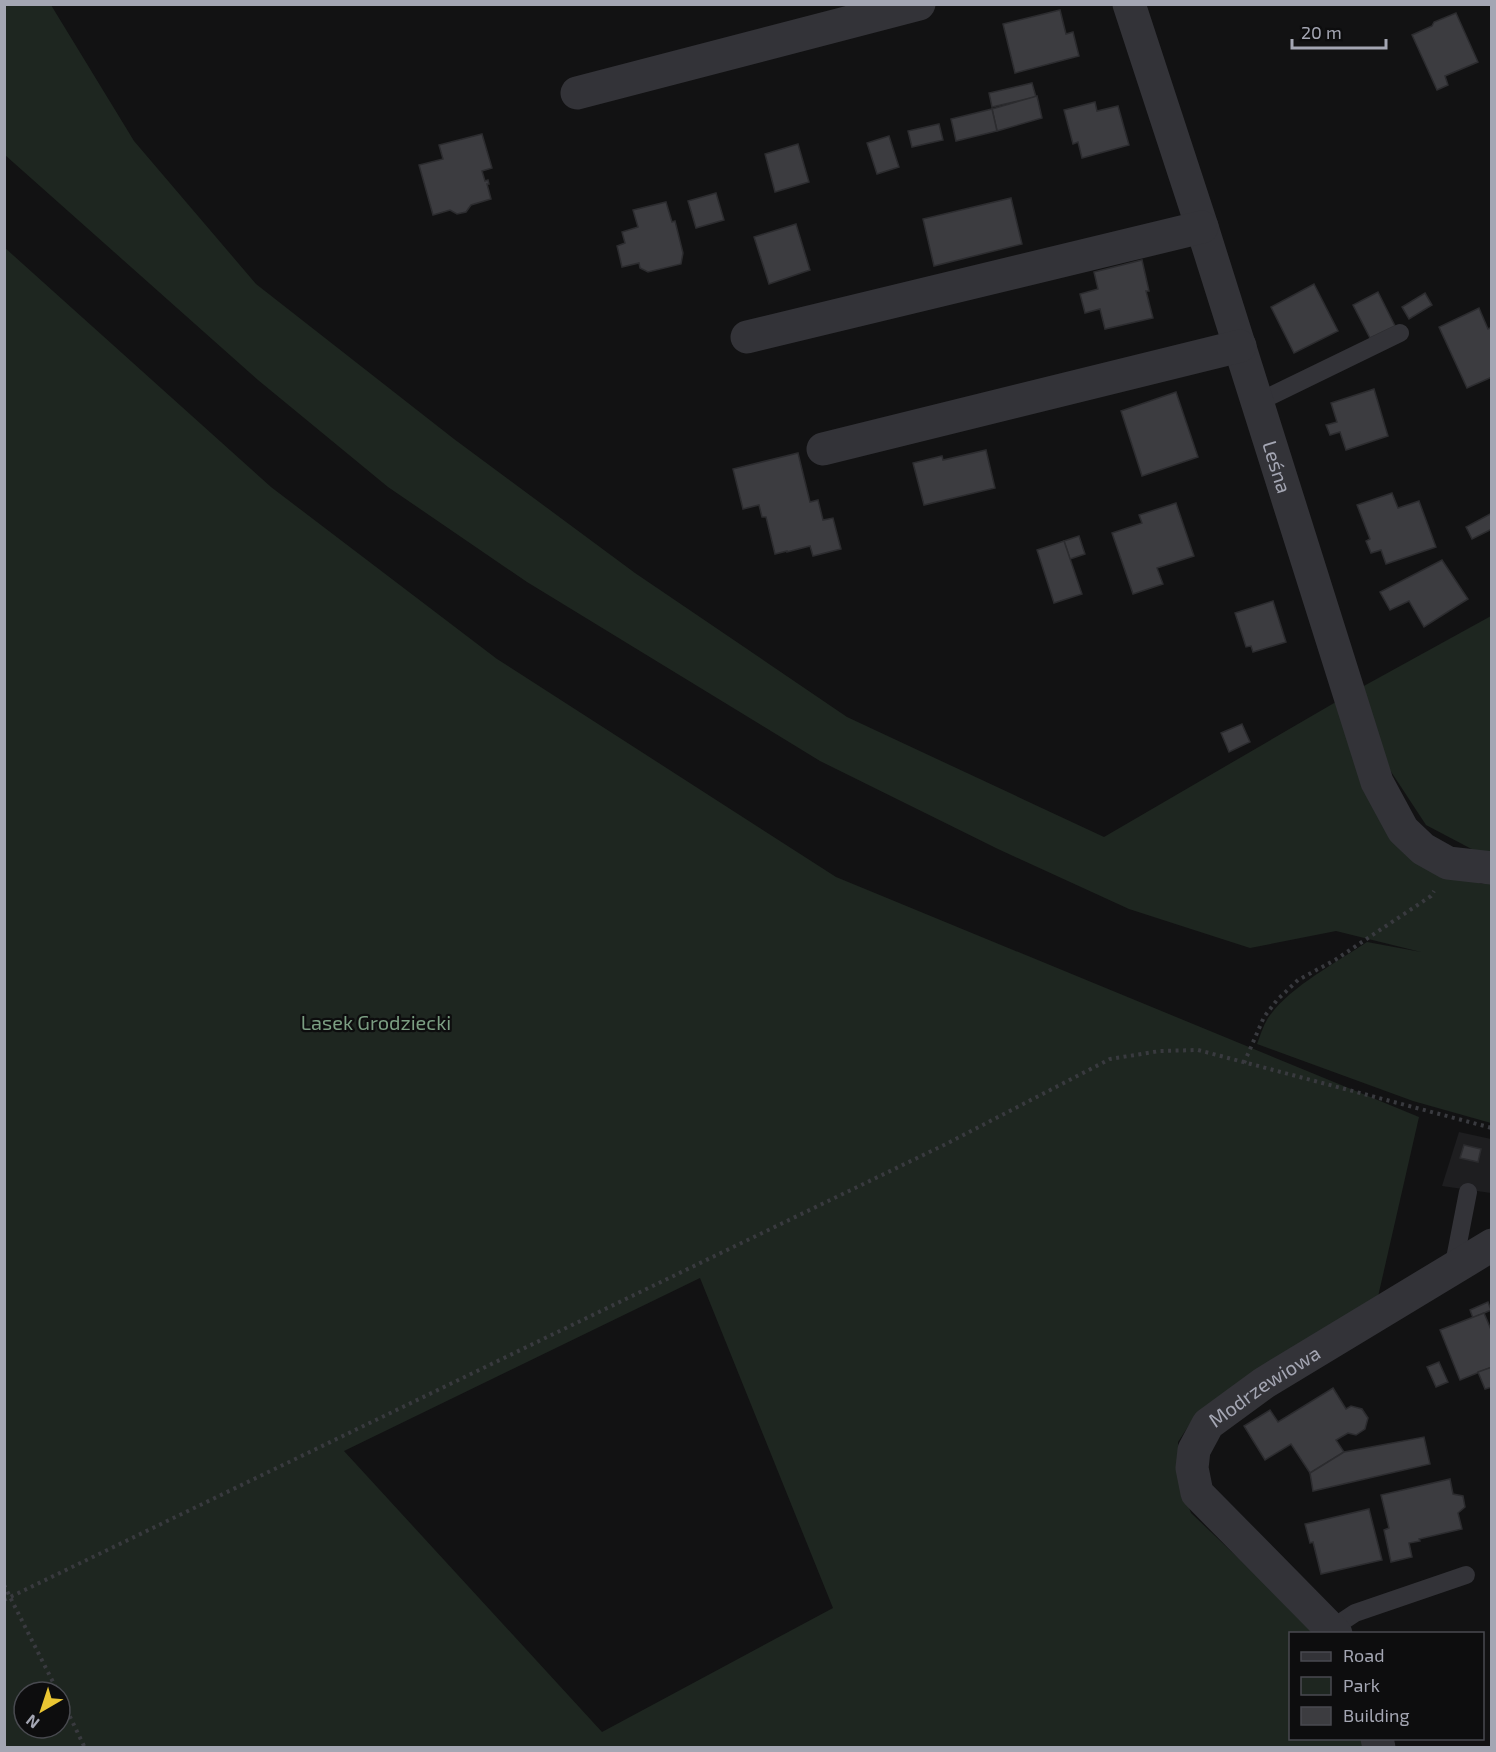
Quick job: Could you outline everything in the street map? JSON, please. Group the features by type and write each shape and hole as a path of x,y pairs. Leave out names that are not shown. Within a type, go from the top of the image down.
{"street":[{"path":"577,93 919,4"},
{"name":"Leśna","path":"1130,4 1377,782 1403,830 1423,849 1448,863 1491,868"},
{"path":"747,337 1202,227"},
{"path":"823,449 1240,346"},
{"name":"Modrzewiowa","path":"1334,1631 1197,1493 1192,1468 1194,1450 1208,1424 1264,1383 1491,1245"}],"lane":[{"path":"1258,402 1400,333"},
{"path":"1453,1269 1468,1192"},
{"path":"1334,1631 1355,1613 1466,1575"}],"path":[{"path":"1244,1063 1264,1017 1277,1000 1298,980 1335,960 1431,896"},
{"path":"4,1600 935,1149 1110,1059 1160,1051 1198,1050 1491,1128"},
{"path":"4,1585 52,1680"},
{"path":"72,1721 85,1748"}],"shaded area":[{"path":"1459,1132 1491,1139 1491,1193 1442,1186"}],"green space":[{"path":"5,5 51,5 134,141 256,284 454,439 635,573 847,717 1104,837 1341,699 1430,866 1482,884 1491,880 1491,1123 1413,1101 1257,1044 1268,1018 1288,996 1314,976 1367,942 1421,952 1336,931 1250,948 1129,909 998,849 820,761 527,582 388,487 258,380 5,155"},
{"name":"Lasek Grodziecki","path":"4,247 271,487 497,659 836,877 1419,1117 1377,1301 1197,1413 1178,1442 1179,1480 1191,1513 1316,1632 1289,1632 1289,1740 1372,1740 1375,1747 5,1747","holes":["700,1278 833,1608 602,1732 344,1451"]},
{"path":"1491,616 1491,851 1483,855 1426,825 1388,767 1362,687"}],"building":[{"path":"1060,10 1066,34 1073,32 1079,56 1015,73 1003,24"},
{"path":"1456,13 1478,62 1445,76 1448,85 1437,90 1412,35"},
{"path":"1032,83 1036,97 992,107 989,93"},
{"path":"1037,96 1042,118 997,131 992,109"},
{"path":"1095,102 1097,111 1118,106 1129,145 1082,158 1078,142 1073,144 1064,110"},
{"path":"992,109 997,131 956,141 951,119"},
{"path":"939,124 943,140 912,147 908,131"},
{"path":"482,134 492,168 482,171 485,181 488,180 491,199 471,205 466,212 457,214 450,210 433,215 419,165 443,159 439,145"},
{"path":"889,136 899,167 877,174 867,143"},
{"path":"798,144 809,182 775,192 765,154"},
{"path":"716,193 724,220 696,228 688,201"},
{"path":"1011,198 1022,244 934,266 923,219"},
{"path":"666,202 672,222 675,221 683,253 681,264 648,272 640,268 639,263 622,267 617,246 625,243 622,232 638,227 633,210"},
{"path":"796,224 810,270 769,284 754,237"},
{"path":"1142,260 1149,291 1146,291 1153,318 1105,329 1100,309 1085,313 1080,294 1098,289 1094,272"},
{"path":"1314,284 1338,331 1294,353 1271,307"},
{"path":"1378,292 1395,326 1370,338 1353,305"},
{"path":"1425,293 1432,305 1409,319 1402,307"},
{"path":"1479,308 1488,329 1492,327 1492,377 1467,388 1439,327"},
{"path":"1374,389 1388,436 1346,450 1340,432 1330,435 1326,425 1337,422 1331,403"},
{"path":"1176,392 1198,457 1142,476 1121,411"},
{"path":"986,450 995,488 924,505 913,463 942,456 943,460"},
{"path":"798,453 810,502 818,500 823,520 833,518 841,549 813,556 810,546 775,554 766,517 762,517 759,505 743,509 733,469"},
{"path":"1392,493 1398,508 1419,501 1436,547 1386,564 1381,550 1371,553 1366,541 1370,539 1357,505"},
{"path":"1176,503 1194,556 1157,568 1163,584 1133,594 1112,533 1142,523 1139,515"},
{"path":"1492,513 1492,529 1472,539 1466,527"},
{"path":"1079,536 1085,554 1070,559 1064,541"},
{"path":"1064,541 1082,594 1054,603 1037,550"},
{"path":"1442,560 1468,599 1424,627 1409,601 1390,610 1380,592"},
{"path":"1273,601 1286,642 1253,652 1251,646 1246,647 1235,613"},
{"path":"1242,724 1250,742 1229,752 1221,733"},
{"path":"1464,1145 1481,1149 1478,1162 1460,1158"},
{"path":"1488,1302 1491,1310 1473,1318 1470,1310"},
{"path":"1484,1313 1492,1332 1492,1367 1460,1380 1440,1330"},
{"path":"1439,1362 1448,1382 1436,1387 1427,1367"},
{"path":"1492,1367 1492,1387 1485,1389 1478,1372"},
{"path":"1333,1388 1346,1409 1351,1406 1362,1409 1368,1418 1365,1429 1356,1435 1348,1433 1336,1440 1344,1452 1310,1473 1291,1444 1265,1460 1244,1426 1270,1410 1278,1422"},
{"path":"1424,1437 1430,1464 1313,1491 1310,1473 1344,1452"},
{"path":"1450,1479 1453,1494 1463,1496 1465,1507 1458,1513 1462,1529 1409,1543 1412,1557 1391,1562 1384,1530 1389,1528 1381,1495"},
{"path":"1369,1509 1382,1560 1321,1574 1313,1542 1310,1543 1305,1524"}]}
